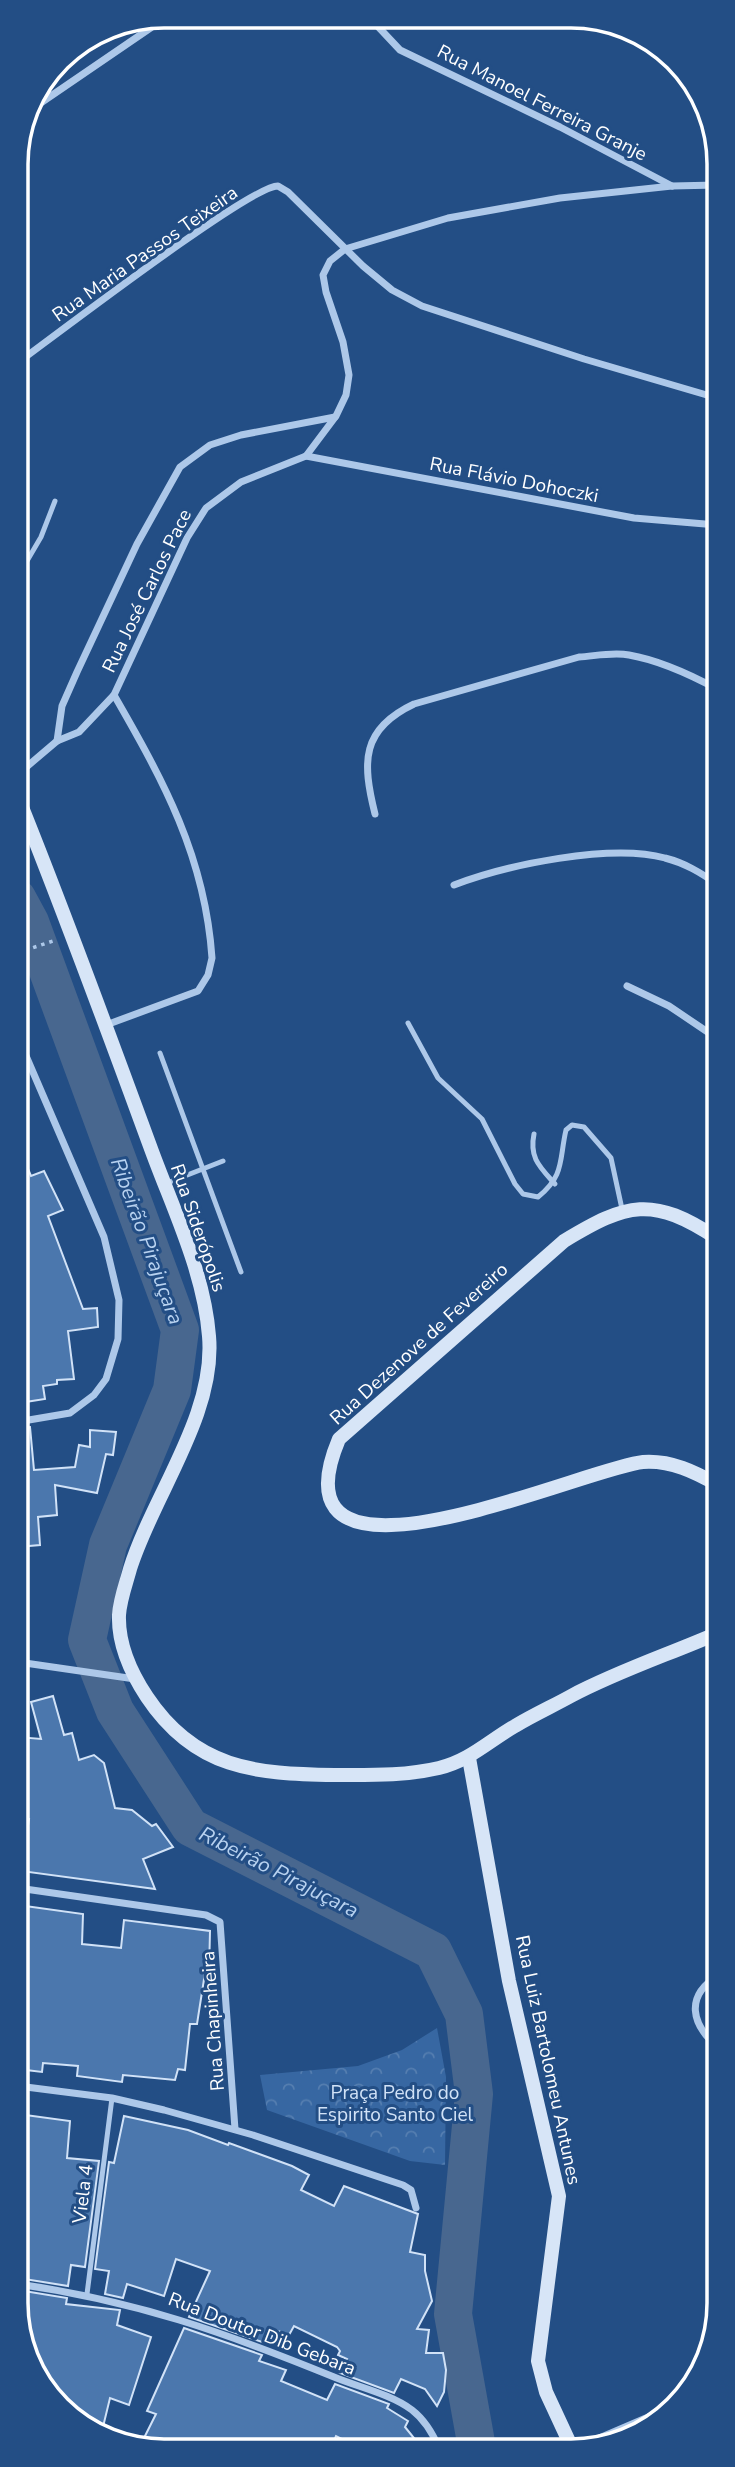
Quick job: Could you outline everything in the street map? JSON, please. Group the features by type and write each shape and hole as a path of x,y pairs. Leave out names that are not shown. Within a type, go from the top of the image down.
{"street":[{"name":"Rua Manoel Ferreira Granje","path":"379,28 400,50 561,127 672,186"},
{"path":"43,101 149,29"},
{"path":"306,456 336,416 346,395 349,375 323,275 330,261 345,250 448,218 560,198 672,186 707,185"},
{"name":"Rua Maria Passos Teixeira","path":"28,355 217,219 273,186 294,197 345,250"},
{"path":"345,250 392,290 422,306 584,359 707,395"},
{"path":"57,741 62,706 77,672 137,544 180,467 192,455 209,445 241,435 336,416"},
{"name":"Rua Flávio Dohoczki","path":"306,456 634,518 707,524"},
{"name":"Rua José Carlos Pace","path":"28,766 57,741 79,732 114,695 187,538 205,508 241,482 306,456"},
{"path":"375,814 366,766 369,749 376,731 393,714 414,704 579,657 606,655 628,655 707,685"},
{"path":"105,1025 198,991 206,981 212,958 190,843 161,778 114,695"},
{"name":"Rua Siderópolis","path":"28,824 202,1292 210,1340 205,1390 135,1554 122,1597 119,1616 121,1638 135,1679"},
{"path":"454,885 473,877 566,858 621,854 663,857 693,868 707,877"},
{"path":"627,986 669,1006 707,1032"},
{"path":"28,1061 104,1237 119,1300 118,1339 106,1379 94,1395 70,1413 28,1420"},
{"name":"Rua Dezenove de Fevereiro","path":"707,1233 684,1219 659,1211 623,1210 564,1241 339,1440 327,1467 326,1486 331,1504 338,1513 352,1521 394,1525 459,1517 617,1466 646,1462 669,1463 707,1480"},
{"path":"28,1664 135,1679 161,1718 188,1742 213,1758 244,1768 279,1774 392,1774 440,1768 469,1758 513,1727 578,1693 707,1638"},
{"name":"Rua Luiz Bartolomeu Antunes","path":"469,1758 509,1981 559,2196 538,2361 546,2392 570,2439"},
{"name":"Rua Chapinheira","path":"28,1890 211,1917 220,1922 223,1932 235,2129"},
{"path":"707,1985 698,1993 694,2005 699,2025 707,2034"},
{"path":"28,2086 112,2098 235,2129 403,2185 411,2190 416,2208"},
{"name":"Rua Doutor Dib Gebara","path":"28,2285 87,2294 208,2327 409,2408 435,2439"}],"lane":[{"path":"28,558 41,537 55,501"},
{"path":"408,1023 438,1078 482,1119 514,1184 523,1194 538,1196 555,1184 561,1166 566,1130 572,1125 584,1127 611,1158 623,1210"},
{"path":"160,1053 241,1272"},
{"path":"534,1134 530,1150 534,1160 555,1184"},
{"path":"163,1184 223,1161"},
{"name":"Viela 4","path":"87,2294 112,2098"}],"path":[{"path":"28,949 50,941"}],"green space":[{"name":"Praça Pedro do Espirito Santo Ciel","path":"437,2028 446,2077 445,2165 410,2161 267,2110 260,2075 358,2066 402,2050"}],"building":[{"path":"28,1169 31,1176 44,1171 63,1210 48,1216 83,1309 97,1308 98,1327 68,1331 74,1379 57,1380 57,1384 43,1386 45,1399 28,1402"},
{"path":"28,1427 34,1470 75,1467 79,1445 90,1447 90,1430 116,1432 113,1455 106,1454 97,1493 55,1485 57,1515 38,1517 40,1545 28,1546"},
{"path":"53,1696 64,1735 72,1733 79,1760 94,1755 104,1763 115,1808 132,1810 152,1826 156,1824 173,1847 143,1859 155,1889 28,1872 28,1738 41,1739 31,1702"},
{"path":"28,1906 83,1914 82,1944 121,1948 124,1920 210,1931 209,1974 205,1973 197,2024 190,2024 185,2070 178,2069 175,2080 123,2075 122,2082 77,2076 78,2066 43,2063 42,2072 28,2070"},
{"path":"28,2115 70,2121 67,2158 99,2161 85,2267 71,2265 68,2286 28,2280"},
{"path":"124,2116 188,2130 292,2166 309,2175 301,2190 334,2206 344,2186 418,2214 410,2252 425,2255 425,2271 432,2301 417,2329 429,2330 426,2353 443,2353 446,2370 444,2392 437,2406 425,2389 401,2379 394,2393 340,2373 347,2359 338,2355 340,2351 337,2347 294,2326 289,2335 275,2330 268,2344 189,2317 210,2271 176,2259 164,2296 127,2284 123,2298 105,2294 109,2271 95,2269 109,2162 114,2163"},
{"path":"28,2292 67,2298 66,2304 120,2310 117,2325 151,2337 129,2405 110,2398 104,2425 81,2411 56,2386 35,2347 28,2312"},
{"path":"184,2328 262,2355 259,2361 286,2370 281,2381 327,2400 335,2384 389,2404 387,2408 408,2421 405,2427 415,2439 342,2439 336,2436 335,2439 146,2438 156,2414 147,2411"}],"waterway":[{"name":"Ribeirão Pirajuçara","path":"28,918 180,1330 172,1390 108,1545 87,1640 115,1711 190,1827 433,1951 464,2014 474,2094 453,2314 475,2439"}]}
